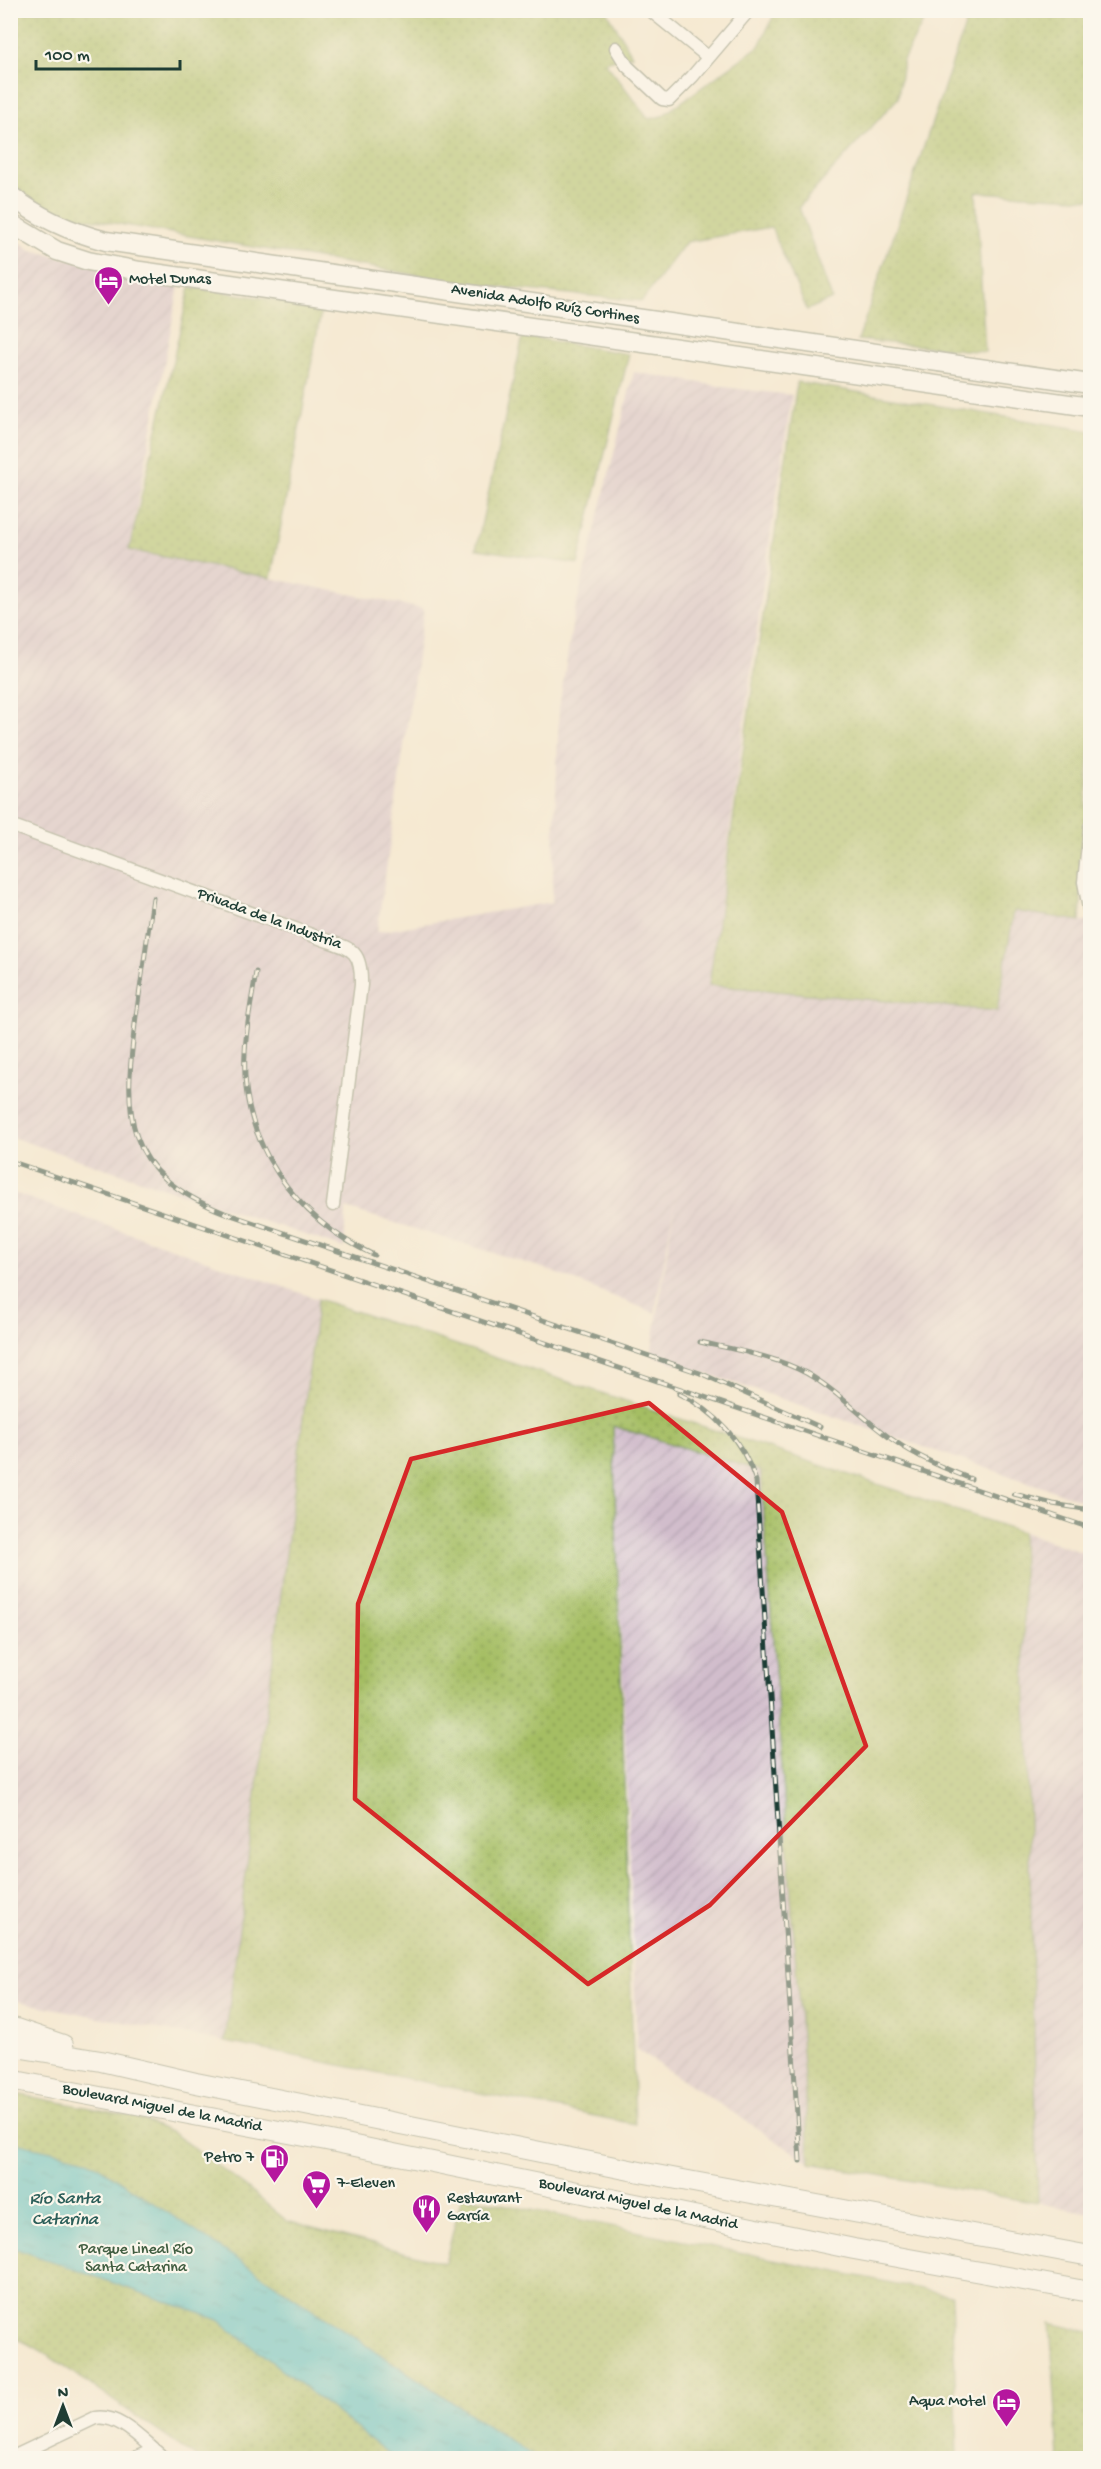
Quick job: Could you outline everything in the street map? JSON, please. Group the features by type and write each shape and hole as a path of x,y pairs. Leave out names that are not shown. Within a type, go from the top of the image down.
{"highway":[{"path":"10,2027 75,2049 101,2061"},
{"name":"Boulevard Miguel de la Madrid","path":"10,2046 101,2061 196,2083 640,2172 1090,2256"},
{"name":"Boulevard Miguel de la Madrid","path":"10,2079 326,2140 854,2250 1090,2292"},
{"path":"10,2091 42,2086"}],"main road":[{"name":"Avenida Adolfo Ruíz Cortines","path":"10,195 46,219 106,240 1090,384"},
{"name":"Avenida Adolfo Ruíz Cortines","path":"10,223 57,251 88,261 140,271 1090,407"}],"street":[{"path":"650,10 708,57"},
{"path":"616,48 627,66 666,100 672,99 744,12"},
{"name":"Privada de la Industria","path":"10,825 352,950 359,958 361,985 333,1205"},
{"path":"1090,826 1084,882 1090,907"},
{"path":"11,2458 95,2418 103,2417 116,2420 164,2458"},
{"path":"135,2458 153,2450"}],"highlighted area":[{"path":"649,1403 782,1512 866,1746 710,1905 588,1984 355,1799 358,1604 411,1459"}],"shaded area":[{"path":"10,235 31,250 179,286 129,550 424,609 377,932 552,902 559,708 573,619 634,372 731,388 792,395 763,586 709,984 1014,911 1090,922 1090,1503 651,1355 677,1189 655,1313 546,1269 346,1208 344,1248 11,1137"},
{"path":"11,1192 318,1299 225,2042 11,2000"},
{"path":"613,1426 761,1471 810,2163 637,2050"},
{"path":"1022,1532 1090,1555 1090,2213 1038,2203"}],"green space":[{"path":"10,11 607,11 632,55 605,62 649,119 662,116 759,46 776,11 929,11 903,60 898,98 799,207 832,299 807,310 771,227 686,242 642,301 474,285 61,214 28,197 11,184"},
{"path":"970,11 1090,11 1090,199 976,192 985,352 858,340"},
{"path":"190,287 322,307 271,578 129,550"},
{"path":"523,336 629,354 578,564 476,549"},
{"path":"797,382 1090,431 1090,734 1080,921 1014,911 997,1011 709,985"},
{"path":"318,1299 1022,1532 1038,2203 810,2163 761,1471 613,1426 635,2124 225,2042"},
{"name":"Parque Lineal Río Santa Catarina","path":"11,2093 133,2116 173,2133 246,2187 287,2221 445,2263 462,2196 952,2295 958,2458 197,2458 37,2348 11,2336"},
{"path":"1050,2323 1090,2332 1090,2458 1059,2458"}],"water":[{"name":"Río Santa Catarina","path":"11,2142 87,2159 536,2458 394,2458 219,2320 11,2247"}],"railway":[{"path":"153,898 132,1051 131,1111 137,1136 148,1159 165,1179 191,1197 225,1213 700,1373 820,1427"},
{"path":"256,972 245,1053 246,1086 252,1117 263,1147 278,1174 297,1199 320,1221 346,1240 374,1255"},
{"path":"10,1161 1090,1528"},
{"path":"700,1342 768,1358 806,1373 829,1388 902,1446 931,1462 971,1479"},
{"path":"679,1394 705,1409 726,1429 744,1453 756,1481 800,2161"},
{"path":"1014,1494 1090,1510"}],"place":[{"name":"Motel Dunas","path":"108,306"},
{"name":"Petro 7","path":"275,2184"},
{"name":"7-Eleven","path":"316,2210"},
{"name":"Restaurant García","path":"426,2234"},
{"name":"Aqua Motel","path":"1007,2428"}]}
